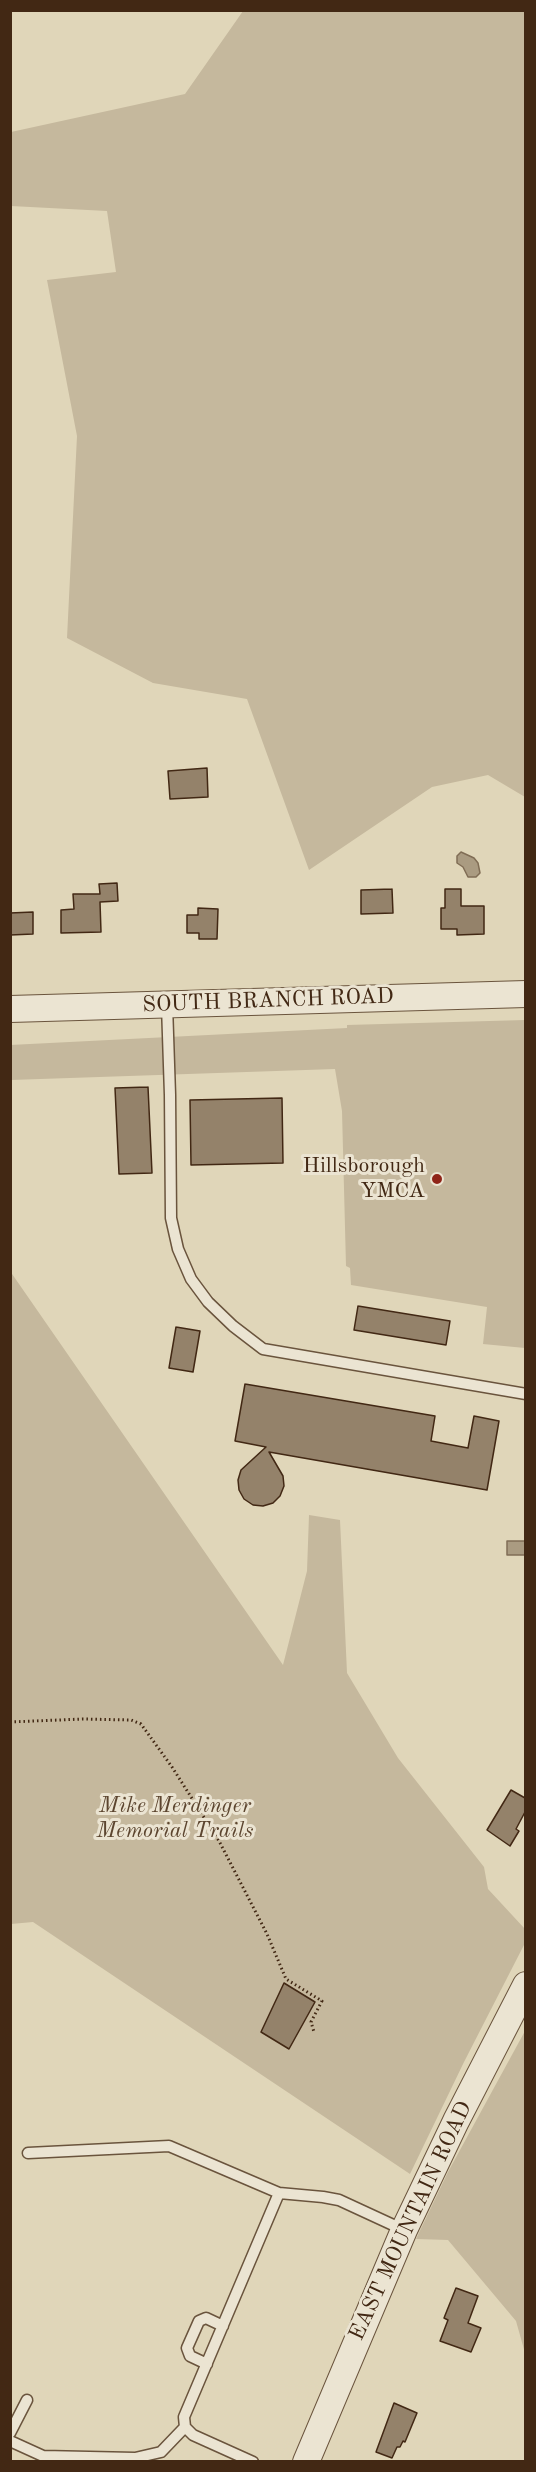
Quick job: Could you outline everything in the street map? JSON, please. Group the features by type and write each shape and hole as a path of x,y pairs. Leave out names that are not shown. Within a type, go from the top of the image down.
{"street":[{"name":"SOUTH BRANCH ROAD","path":"10,1009 525,994"},
{"name":"EAST MOUNTAIN ROAD","path":"306,2462 404,2230 525,1985"}],"lane":[{"path":"167,1004 171,1218 178,1249 191,1279 208,1302 233,1326 263,1349 525,1394"},
{"path":"28,2153 169,2146 279,2193 339,2200 404,2230"},
{"path":"253,2462 193,2435 185,2427 184,2417 279,2193"},
{"path":"207,2364 190,2356 187,2348 199,2320 206,2318 223,2326"},
{"path":"10,2433 27,2400"},
{"path":"10,2441 43,2456 135,2458 161,2452 185,2427"}],"path":[{"path":"10,1722 82,1719 131,1720 141,1724 172,1767 219,1841 271,1942 286,1979 322,2001 311,2022 314,2032"}],"green space":[{"path":"243,11 525,11 525,797 488,775 432,787 309,870 247,699 153,683 67,638 77,436 47,280 116,272 107,211 11,206 11,132 185,94"},
{"name":"Hillsborough YMCA","path":"525,1020 525,1348 483,1344 487,1307 351,1285 350,1268 346,1266 342,1111 335,1069 11,1080 10,1045 347,1028 347,1025"},
{"name":"Mike Merdinger Memorial Trails","path":"10,1271 283,1665 307,1571 309,1515 340,1520 347,1673 398,1758 484,1867 488,1889 525,1929 525,1943 410,2174 33,1922 11,1924"},
{"path":"525,2031 525,2353 516,2321 448,2240 416,2239 448,2172"}],"shaded area":[{"path":"461,852 474,858 478,863 480,873 476,877 468,877 463,867 457,863 457,856"},
{"path":"507,1541 525,1541 525,1555 507,1555"}],"building":[{"path":"207,768 208,797 170,799 168,771"},
{"path":"117,883 118,901 100,902 101,932 61,933 61,910 74,909 73,894 100,894 99,884"},
{"path":"392,889 393,913 361,914 361,890"},
{"path":"445,889 461,889 461,906 484,906 484,934 457,935 457,929 441,929 441,908 445,908"},
{"path":"198,908 218,909 217,939 199,939 199,933 187,933 187,915 198,915"},
{"path":"33,912 33,934 10,935 10,913"},
{"path":"148,1087 152,1173 119,1174 115,1088"},
{"path":"282,1098 283,1163 191,1165 190,1100"},
{"path":"358,1306 450,1321 446,1345 354,1330"},
{"path":"176,1327 200,1331 193,1372 169,1368"},
{"path":"245,1384 435,1416 431,1441 468,1448 474,1416 499,1421 487,1490 269,1452 283,1476 284,1486 280,1496 273,1503 263,1506 253,1505 244,1499 239,1490 238,1480 241,1470 266,1447 235,1441"},
{"path":"511,1790 525,1798 525,1812 516,1829 519,1831 510,1846 487,1830"},
{"path":"284,1983 315,2002 289,2049 261,2032"},
{"path":"456,2288 478,2296 468,2323 481,2328 471,2352 440,2341 448,2320 444,2318"},
{"path":"394,2403 417,2413 405,2442 403,2441 400,2447 397,2447 392,2458 376,2452"}],"place":[{"name":"Hillsborough YMCA","path":"437,1179"}]}
